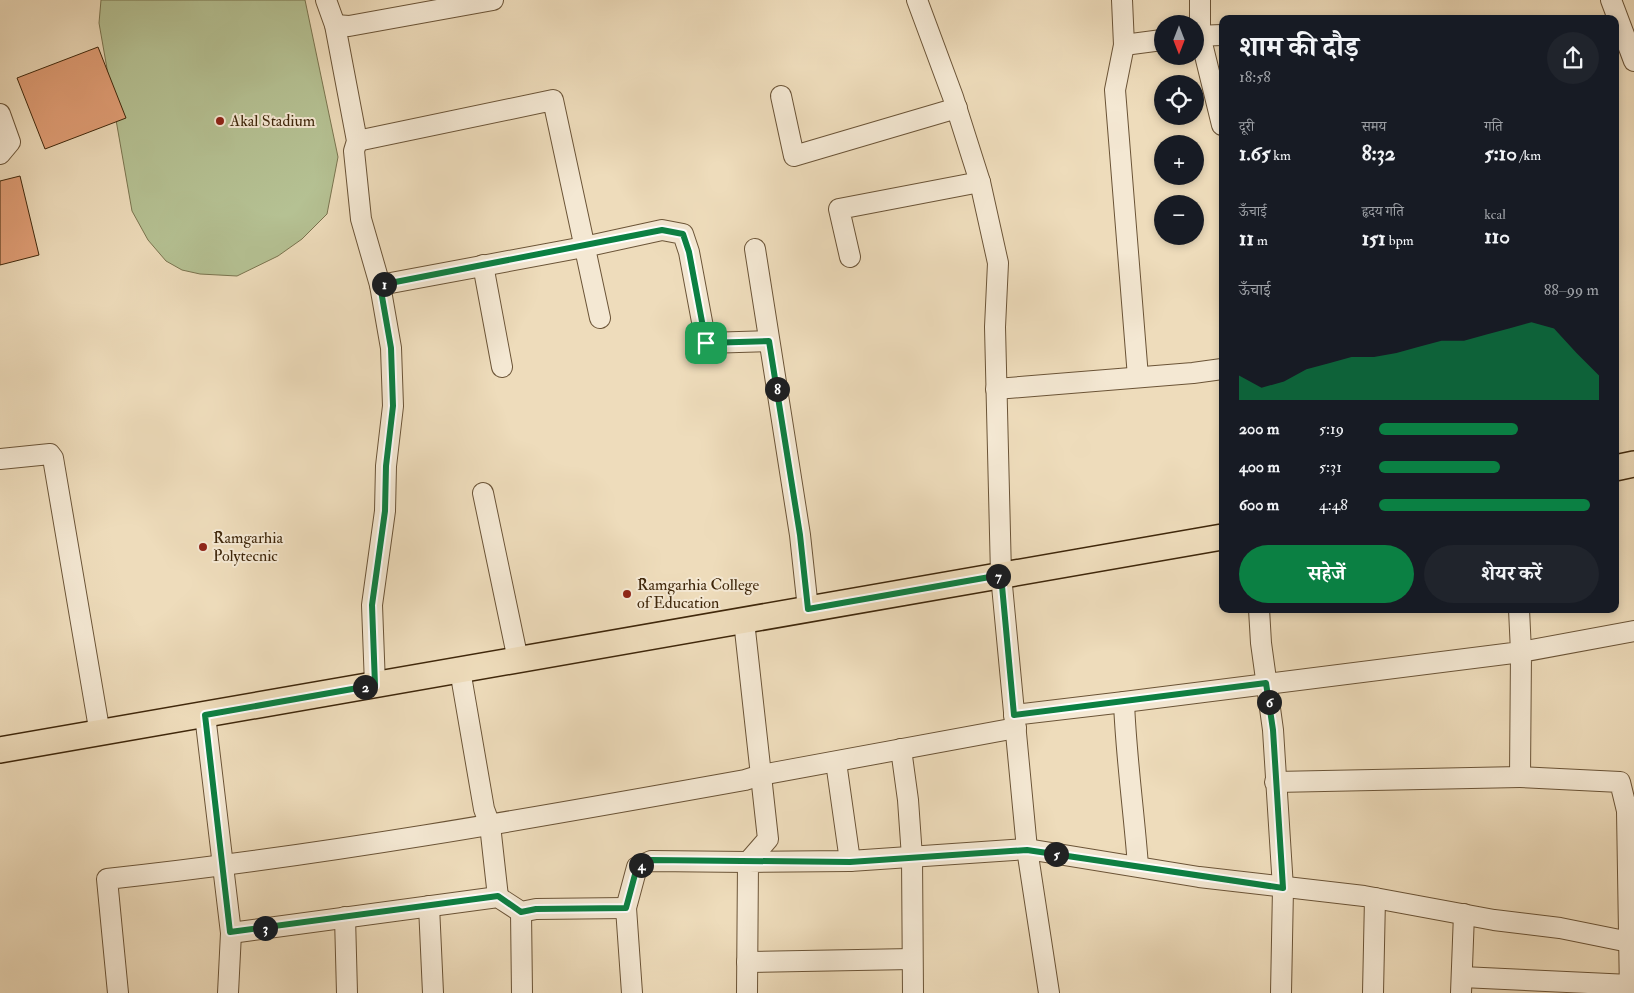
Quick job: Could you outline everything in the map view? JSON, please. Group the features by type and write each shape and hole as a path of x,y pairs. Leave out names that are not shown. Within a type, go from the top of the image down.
{"main road":[{"path":"0,750 1219,538"}],"street":[{"path":"326,0 335,25 357,141 354,151 361,219 380,285 391,348 393,406 386,466 385,511 372,605 375,685"},
{"path":"335,25 348,26 403,8 493,0"},
{"path":"917,0 923,11 957,108 980,182 998,263 994,327 1001,575 1027,850 1049,993"},
{"path":"1122,0 1124,45 1114,90 1138,377"},
{"path":"1199,15 1200,0"},
{"path":"1611,0 1617,15"},
{"path":"1619,21 1634,61"},
{"path":"1204,36 1219,35"},
{"path":"1124,45 1154,41"},
{"path":"1204,61 1219,114"},
{"path":"781,96 794,156 957,108"},
{"path":"357,141 553,100 600,318"},
{"path":"0,114 10,142 0,154"},
{"path":"850,257 840,209 980,182"},
{"path":"380,285 584,247 662,230 683,234 689,252 706,343 769,341"},
{"path":"755,249 800,535 808,609"},
{"path":"483,265 502,366"},
{"path":"996,389 1193,374 1219,370"},
{"path":"0,459 50,454 53,458 100,734"},
{"path":"483,492 518,660"},
{"path":"1259,613 1261,643 1273,730 1283,888 1281,993"},
{"path":"1519,613 1521,652 1520,777"},
{"path":"744,621 768,839 748,862 747,993"},
{"path":"118,993 107,880 223,867 490,826 745,780 761,775 901,749 1015,722 1124,702 1521,652 1634,631"},
{"path":"460,670 484,809 490,826 498,896"},
{"path":"1124,702 1125,748 1134,803 1138,866"},
{"path":"205,715 230,932 228,993"},
{"path":"901,749 908,800 912,857 913,993"},
{"path":"836,762 850,862"},
{"path":"1275,782 1520,777 1620,782 1631,811 1632,943 1630,989 1462,985 1464,914"},
{"path":"632,993 626,908 637,867 651,860 850,862 1027,850 1283,888 1376,898 1464,914 1560,928 1632,943"},
{"path":"230,932 498,896 521,912 536,909 626,908"},
{"path":"1373,993 1376,898"},
{"path":"429,906 433,993"},
{"path":"521,912 522,993"},
{"path":"345,917 347,993"},
{"path":"747,962 912,959"}],"green space":[{"path":"101,0 305,0 338,157 327,214 302,239 278,256 237,276 200,274 182,270 166,261 148,240 132,211 99,23"}],"building":[{"path":"98,47 126,118 45,149 17,78"},
{"path":"20,176 39,255 0,265 0,181"}],"place":[{"name":"Akal Stadium","path":"220,121"},
{"name":"Ramgarhia Polytecnic","path":"203,547"},
{"name":"Ramgarhia College of Education","path":"627,594"}],"route":[{"path":"662,230 683,234 689,252 706,343 769,341 800,535 808,609 1001,575 1014,715 1266,683 1273,730 1283,888 1027,850 850,862 651,860 637,867 626,908 536,909 521,912 498,896 230,932 205,715 375,685 372,605 385,511 386,466 393,406 391,348 380,285 584,247 662,230"}]}
